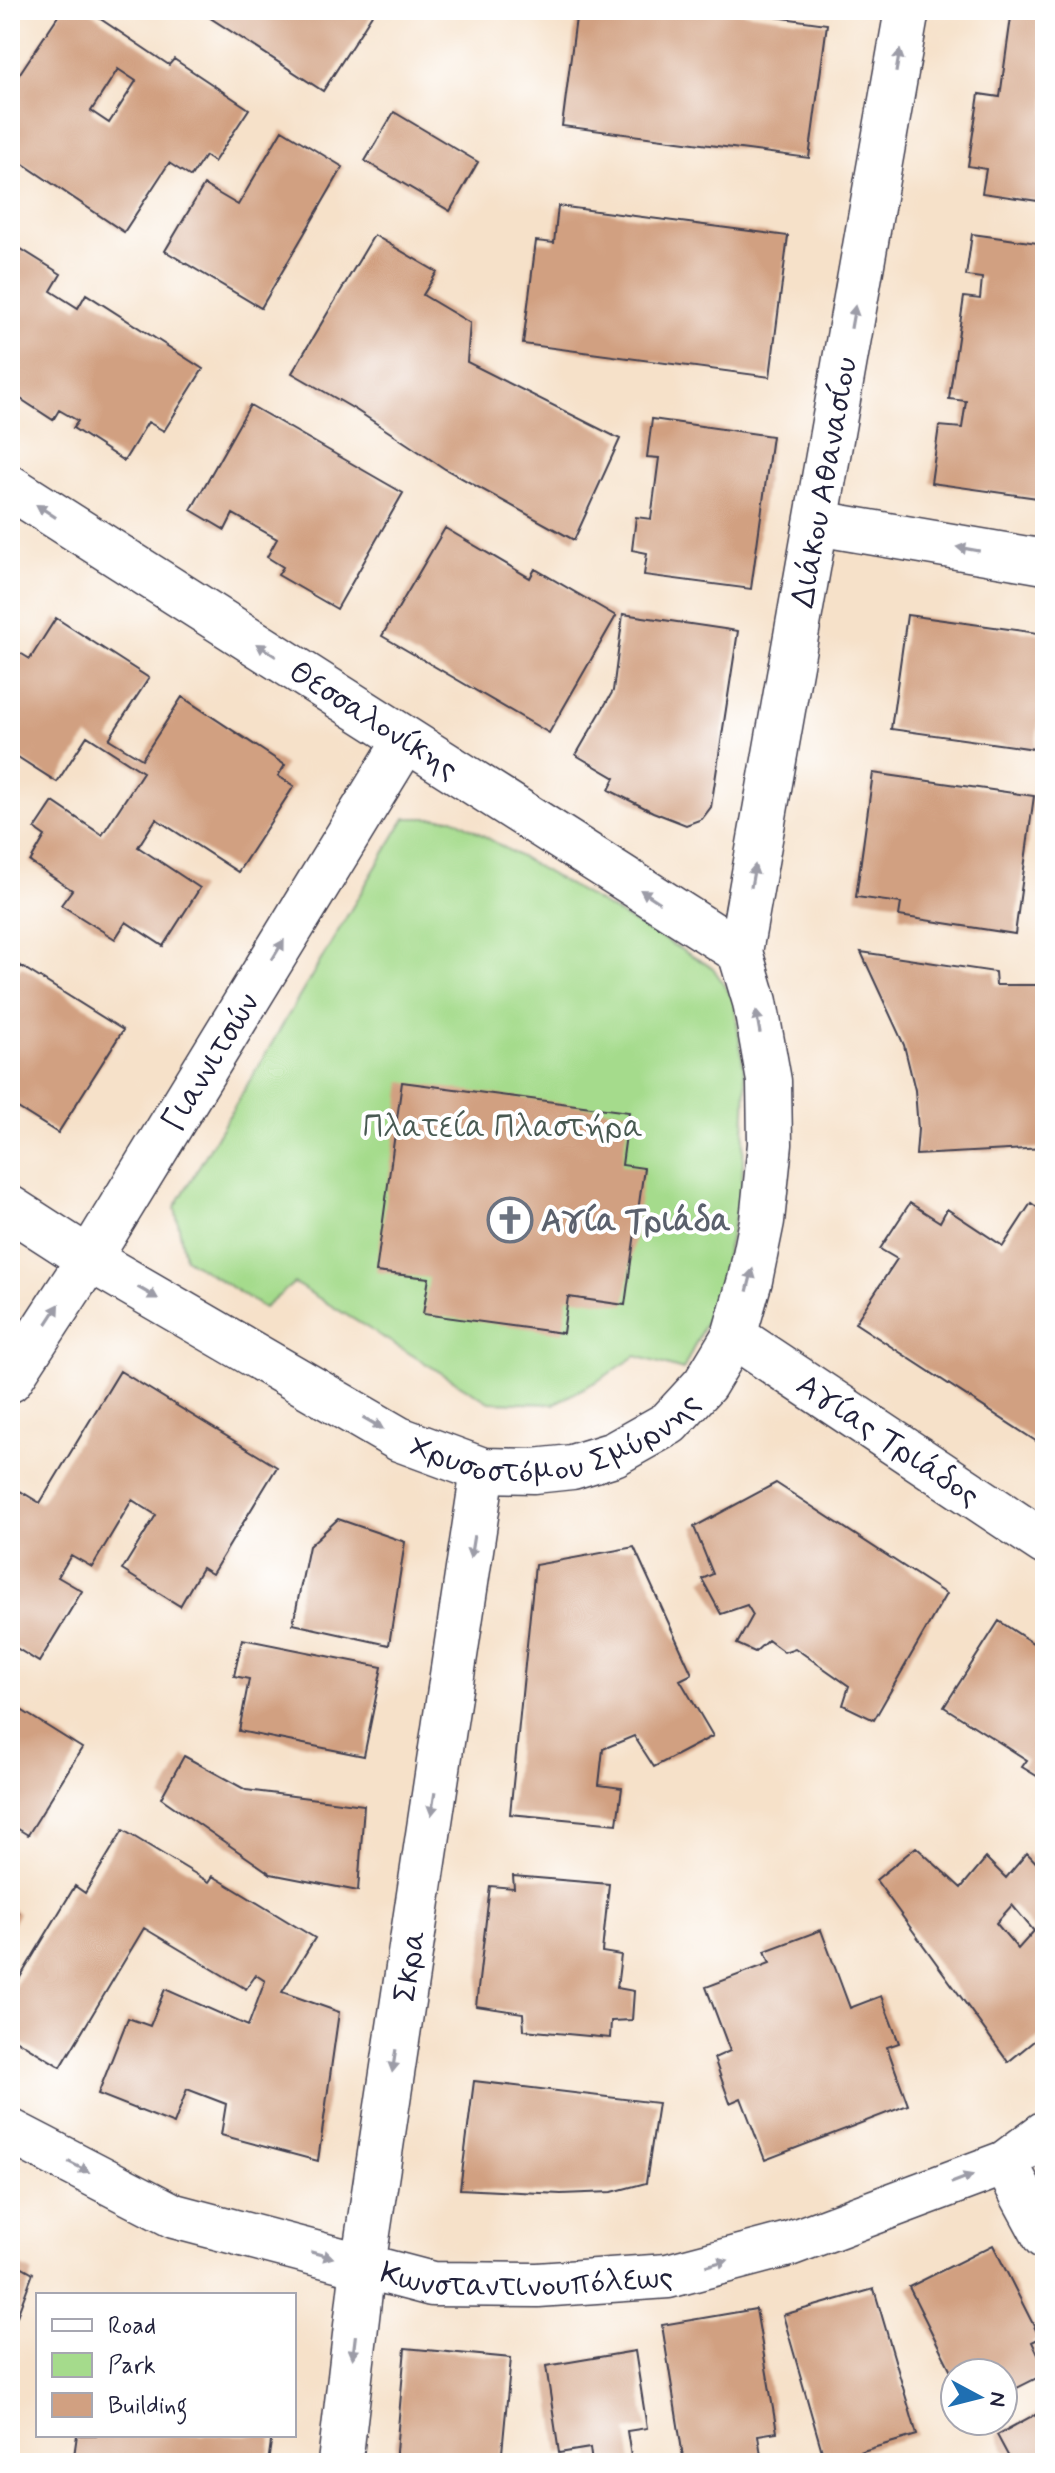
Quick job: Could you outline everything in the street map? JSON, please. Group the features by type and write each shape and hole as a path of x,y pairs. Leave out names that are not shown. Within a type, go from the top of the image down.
{"street":[{"name":"Διάκου Αθανασίου","path":"740,952 907,10"},
{"name":"Θεσσαλονίκης","path":"10,487 740,952"},
{"path":"817,523 1045,562"},
{"name":"Γιαννιτσών","path":"10,1380 89,1259 406,740"},
{"name":"Χρυσοστόμου Σμύρνης","path":"10,1208 89,1259 399,1439 483,1470 534,1471 572,1467 614,1454 669,1423 705,1384 734,1336 750,1280 762,1221 770,1144 769,1081 755,1002 740,952"},
{"name":"Αγίας Τριάδος","path":"734,1336 1045,1543"},
{"name":"Σκρα","path":"340,2463 363,2266 483,1470"},
{"name":"Κωνσταντινουπόλεως","path":"10,2131 174,2216 432,2284 538,2285 668,2276 789,2244 1005,2163 1045,2133"},
{"path":"1005,2163 1045,2237"}],"green space":[{"name":"Πλατεία Πλαστήρα","path":"405,818 453,818 713,968 734,1000 746,1085 742,1187 716,1300 683,1370 636,1356 554,1404 489,1402 294,1283 264,1308 185,1258 175,1207"}],"building":[{"path":"62,10 87,10 169,65 174,59 249,109 214,162 205,156 191,177 169,163 124,232 10,155 10,88","holes":["118,69 136,81 109,123 91,111"]},
{"path":"198,10 375,10 323,91"},
{"path":"577,10 724,10 827,24 809,158 562,126"},
{"path":"1012,10 1045,10 1045,202 982,193 986,169 968,166 979,94 1000,97"},
{"path":"394,112 478,162 450,211 365,161"},
{"path":"282,130 343,167 261,308 165,251 204,185 238,205"},
{"path":"558,206 788,236 770,377 523,344 536,241 554,243"},
{"path":"972,234 1045,244 1045,499 931,483 939,426 962,428 966,401 949,399 964,297 980,299 982,278 966,276"},
{"path":"374,235 437,272 423,295 470,323 467,362 620,439 574,540 445,469 356,410 292,373"},
{"path":"10,242 61,274 51,291 78,308 86,294 203,369 164,431 148,422 124,461 73,428 78,421 59,410 53,420 10,392"},
{"path":"250,405 403,493 337,609 278,575 283,567 267,557 277,539 233,514 225,530 191,510"},
{"path":"652,419 772,436 751,589 644,575 647,553 632,550 636,517 651,519 659,458 647,457"},
{"path":"445,528 530,578 535,569 616,616 549,733 382,636"},
{"path":"623,614 738,631 711,807 702,819 686,825 609,790 615,778 576,755 613,691"},
{"path":"907,615 1045,634 1045,675 1035,749 891,729"},
{"path":"56,618 149,678 109,739 142,759 182,697 285,765 278,776 294,786 238,872 156,819 138,847 200,888 163,946 126,922 115,939 61,905 72,890 30,862 45,836 35,829 53,802 102,835 143,772 87,736 57,782 10,752 10,647 30,659"},
{"path":"873,773 1034,796 1015,934 899,916 901,903 856,897"},
{"path":"861,952 995,972 996,985 1045,985 1045,1148 916,1155 915,1090 904,1045"},
{"path":"21,966 123,1030 58,1133 10,1103 10,984"},
{"name":"Αγία Τριάδα","path":"402,1082 629,1112 622,1165 644,1168 625,1305 568,1297 563,1333 423,1314 429,1278 376,1272"},
{"path":"910,1203 940,1222 947,1209 1003,1246 1031,1203 1045,1213 1045,1447 855,1323 897,1259 880,1249"},
{"path":"120,1371 277,1467 212,1574 202,1568 180,1606 122,1570 156,1515 132,1500 92,1567 71,1555 58,1577 82,1591 39,1662 10,1644 10,1497 15,1488 40,1503"},
{"path":"776,1483 946,1594 874,1720 843,1705 849,1686 795,1648 784,1652 768,1640 755,1652 737,1644 753,1615 747,1605 721,1614 702,1579 713,1574 694,1527"},
{"path":"338,1519 405,1542 389,1645 293,1624 309,1546"},
{"path":"634,1547 692,1674 680,1680 713,1736 654,1767 634,1736 603,1749 599,1785 622,1788 617,1824 510,1814 535,1565"},
{"path":"999,1621 1045,1651 1045,1781 1022,1767 1027,1760 944,1707"},
{"path":"242,1639 382,1667 364,1756 239,1731 249,1679 234,1676"},
{"path":"10,1703 82,1748 28,1835 10,1824"},
{"path":"184,1756 246,1790 364,1805 358,1891 271,1874 161,1798"},
{"path":"123,1830 209,1882 213,1876 315,1938 282,1992 339,2012 318,2161 221,2135 226,2104 187,2089 174,2124 98,2094 128,2018 150,2026 165,1989 248,2026 265,1981 256,1975 246,1989 144,1928 61,2067 10,2036 10,1994 75,1886 85,1893"},
{"path":"916,1847 961,1888 986,1858 1006,1878 1027,1853 1045,1872 1045,2032 1008,2062 876,1880","holes":["1012,1905 1034,1931 1018,1949 996,1923"]},
{"path":"513,1876 609,1884 602,1952 621,1955 617,1988 634,1991 632,2020 611,2021 610,2038 524,2030 523,2013 476,2006 490,1886 514,1888"},
{"path":"10,1907 19,1913 10,1929"},
{"path":"821,1930 850,2008 881,1996 899,2043 887,2047 908,2105 765,2160 741,2098 730,2103 714,2058 730,2051 706,1987 770,1963 765,1951"},
{"path":"474,2081 658,2103 646,2183 612,2192 561,2194 460,2189"},
{"path":"993,2245 1040,2338 1032,2342 1045,2374 1019,2387 1019,2357 944,2357 909,2287"},
{"path":"10,2260 33,2273 10,2335"},
{"path":"874,2289 917,2435 825,2462 783,2315"},
{"path":"756,2309 777,2432 758,2435 762,2463 684,2463 662,2325"},
{"path":"405,2348 511,2358 501,2463 395,2463"},
{"path":"635,2351 647,2428 627,2431 632,2463 592,2463 590,2448 559,2453 546,2366"},
{"path":"1045,2409 1045,2463 1012,2463 998,2437 1019,2437 1019,2423"},
{"path":"77,2437 272,2437 268,2463 73,2463"}],"place":[{"name":"Αγία Τριάδα","path":"510,1220"}]}
